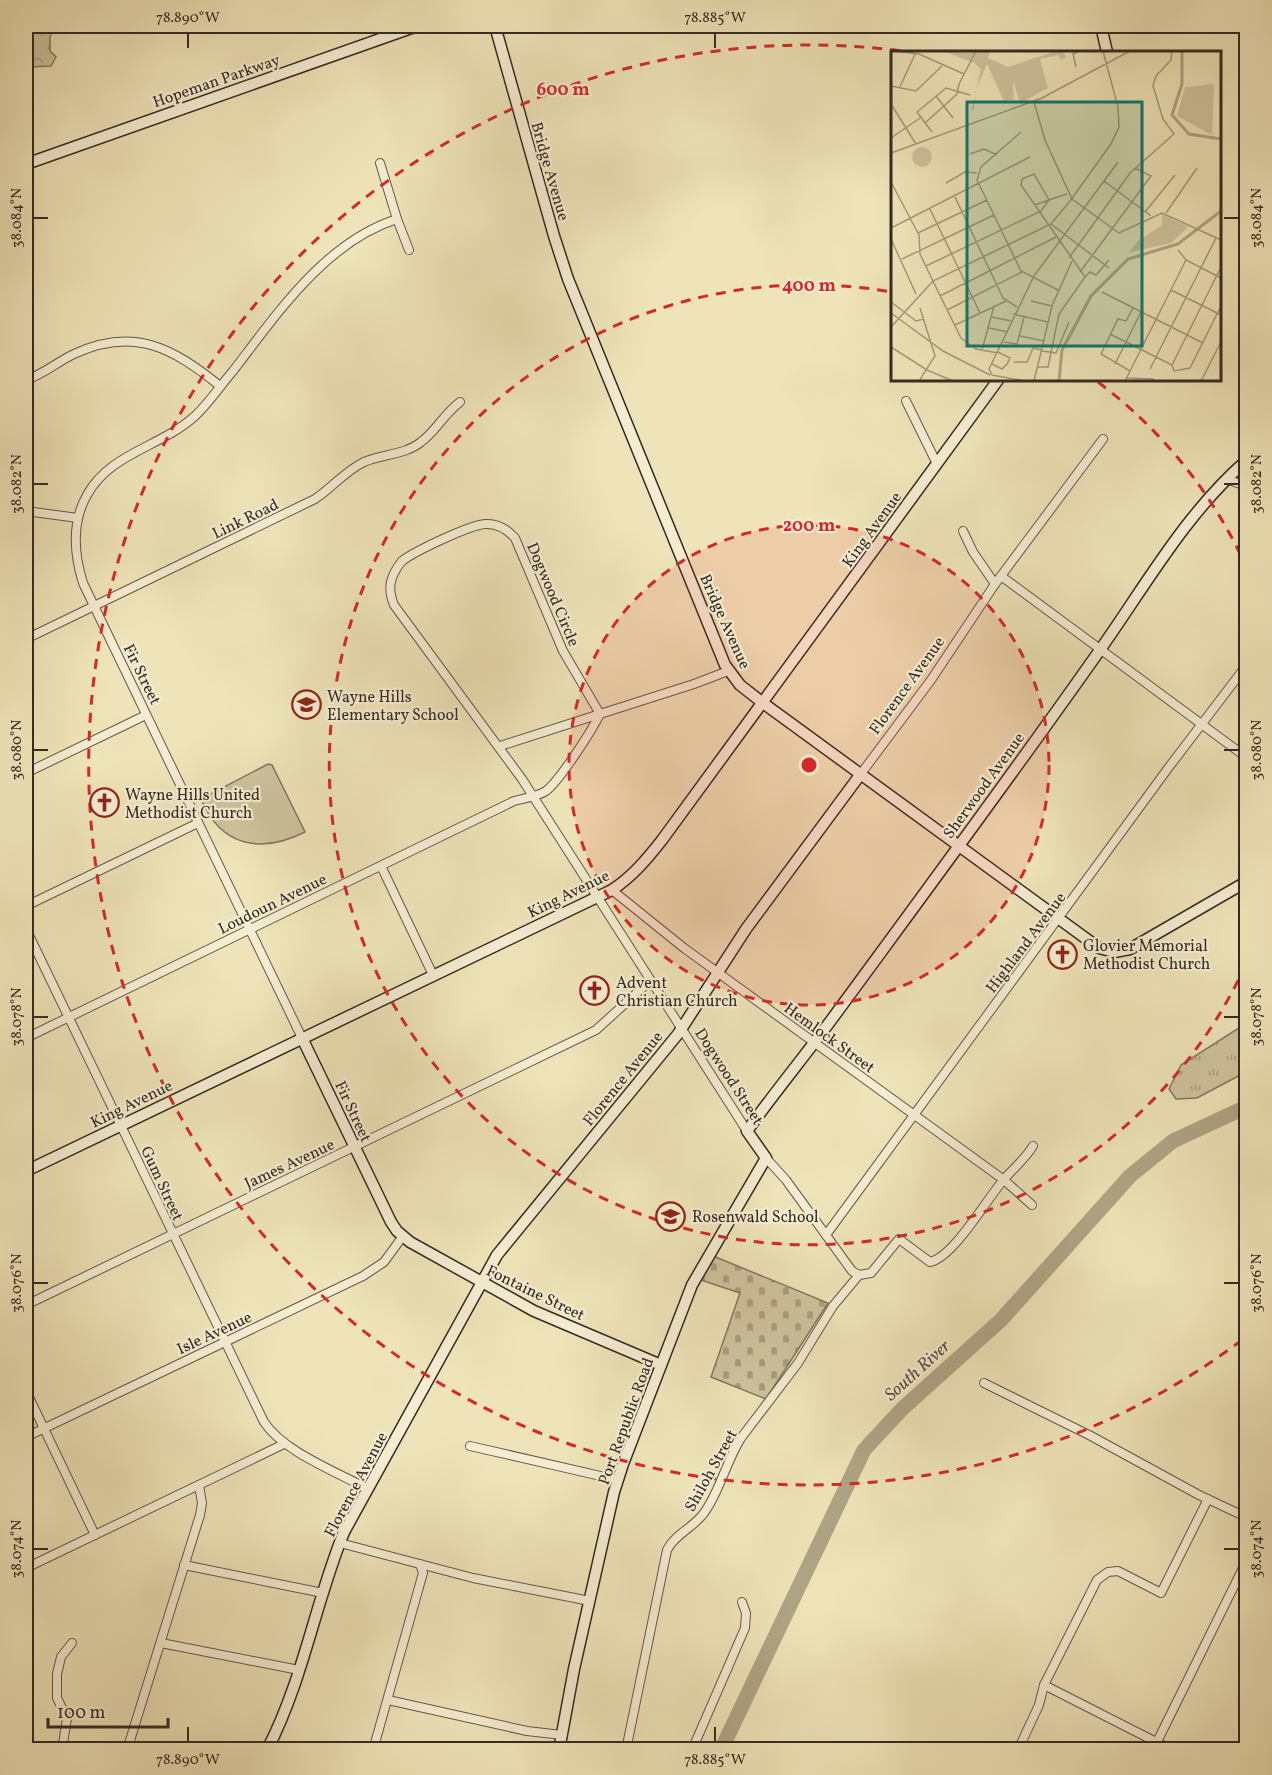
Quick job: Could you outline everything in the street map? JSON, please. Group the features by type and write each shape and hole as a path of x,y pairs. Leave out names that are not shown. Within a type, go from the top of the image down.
{"street":[{"name":"Hopeman Parkway","path":"26,164 417,26"},
{"name":"Bridge Avenue","path":"495,26 568,279 729,671 740,685 1058,920 1099,948 1109,952 1130,950 1246,882"},
{"path":"1101,26 1107,51"},
{"path":"380,163 409,250"},
{"name":"Fir Street","path":"397,219 357,237 327,260 285,305 206,405 184,425 104,472 86,496 78,518 75,554 83,583 146,715 391,1222 403,1236"},
{"path":"26,380 82,350 112,342 129,341 151,345 185,358 220,386"},
{"name":"King Avenue","path":"26,1171 612,890 625,881 643,864 763,703 997,381"},
{"path":"906,401 937,464"},
{"name":"Link Road","path":"26,639 315,499 355,466 412,448 428,436 445,414 460,402"},
{"name":"Florence Avenue","path":"268,1747 283,1718 340,1543 497,1255 681,1028 746,929 931,680 995,584 1103,439"},
{"name":"Sherwood Avenue","path":"747,1131 1100,650 1190,519 1226,478 1246,461"},
{"path":"1226,478 1246,486"},
{"path":"26,511 78,518"},
{"name":"Dogwood Circle","path":"500,746 394,605 390,589 395,569 407,557 478,525 502,527 515,538 563,651 600,714"},
{"path":"963,531 973,552 995,584"},
{"path":"1001,576 1246,757"},
{"name":"Highland Avenue","path":"826,1235 1246,666"},
{"path":"500,746 729,671"},
{"name":"Loudoun Avenue","path":"26,1038 514,801 543,793 552,785 593,729 600,714"},
{"path":"26,773 146,715"},
{"name":"Dogwood Street","path":"500,746 747,1131 826,1235"},
{"path":"26,906 198,823"},
{"path":"381,866 434,975"},
{"name":"Hemlock Street","path":"612,890 684,948 1004,1180 1032,1205"},
{"name":"Gum Street","path":"26,929 264,1422 284,1444"},
{"name":"James Avenue","path":"26,1305 596,1030 650,981"},
{"path":"1004,1180 1021,1164 1033,1146"},
{"name":"Port Republic Road","path":"559,1749 618,1480 692,1285 766,1158"},
{"name":"Shiloh Street","path":"626,1749 667,1550 675,1538 704,1513 741,1438 798,1363 833,1306 859,1275 871,1273 899,1239 930,1262 937,1260 949,1250 1004,1180"},
{"path":"826,1235 852,1271 859,1275"},
{"name":"Fontaine Street","path":"403,1236 429,1254 534,1311 661,1365"},
{"name":"Isle Avenue","path":"26,1437 374,1270 391,1255 403,1236"},
{"path":"984,1383 1246,1517"},
{"path":"26,1392 95,1535"},
{"path":"26,1568 284,1444 368,1488"},
{"path":"470,1446 618,1480"},
{"path":"127,1749 202,1503 199,1485"},
{"path":"1018,1749 1039,1705 1044,1685 1097,1580 1102,1575 1114,1571 1161,1593 1208,1499"},
{"path":"340,1543 504,1585 590,1601"},
{"path":"1155,1746 1246,1562"},
{"path":"373,1749 423,1573 420,1564"},
{"path":"184,1565 323,1593"},
{"path":"692,1749 745,1628 746,1613 742,1602"},
{"path":"62,1749 67,1718 57,1698 57,1674 62,1657 72,1643"},
{"path":"161,1643 299,1670"},
{"path":"1044,1685 1155,1746 1172,1749"},
{"path":"388,1700 527,1731 562,1735"},
{"path":"268,1747 288,1749"}],"green space":[{"path":"32,26 54,26 50,37 50,51 56,57 51,66 29,67 27,54"},
{"path":"268,764 272,765 305,832 273,843 244,842 220,828 209,815 201,799"},
{"path":"1246,1012 1246,1072 1197,1098 1176,1099 1169,1089 1181,1065 1239,1028"},
{"path":"713,1256 828,1303 766,1399 711,1377 740,1293 701,1280"}],"waterway":[{"name":"South River","path":"721,1750 864,1450 902,1409 1001,1320 1130,1176 1173,1141 1246,1107"}],"place":[{"name":"Wayne Hills Elementary School","path":"306,705"},
{"name":"Wayne Hills United Methodist Church","path":"104,803"},
{"name":"Glovier Memorial Methodist Church","path":"1062,954"},
{"name":"Advent Christian Church","path":"595,991"},
{"name":"Rosenwald School","path":"671,1216"}]}
